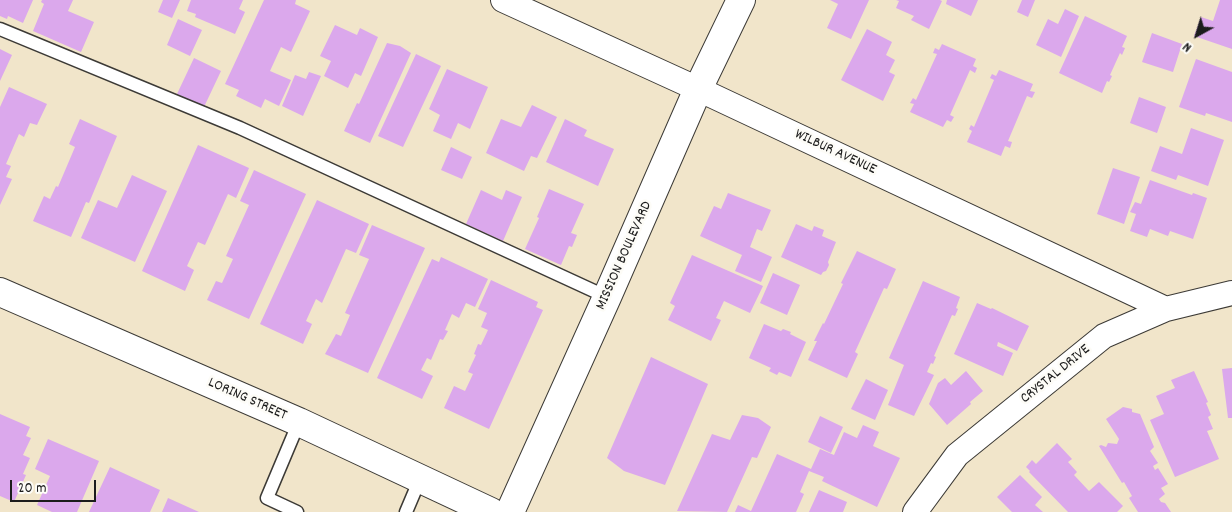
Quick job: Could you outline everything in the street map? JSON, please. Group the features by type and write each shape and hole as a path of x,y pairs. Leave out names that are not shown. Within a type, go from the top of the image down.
{"main road":[{"name":"MISSION BOULEVARD","path":"510,512 607,298 698,89 740,0"},
{"name":"LORING STREET","path":"0,292 299,422 491,512"}],"street":[{"name":"WILBUR AVENUE","path":"503,0 698,89 1166,309"},
{"name":"CRYSTAL DRIVE","path":"915,512 957,454 1104,336 1166,309 1231,291"}],"lane":[{"path":"0,29 240,128 607,298"},
{"path":"297,512 267,498 299,422"},
{"path":"406,512 420,479"}],"building":[{"path":"0,0 33,0 23,23 8,16 7,19 0,16"},
{"path":"42,0 73,0 68,11 94,22 81,52 33,31 44,4 41,2"},
{"path":"163,0 180,0 172,18 158,12"},
{"path":"191,0 243,0 239,9 245,12 235,34 195,17 196,14 187,11"},
{"path":"264,0 296,0 295,4 310,11 291,52 281,47 270,71 291,80 279,106 265,99 261,108 236,96 239,90 225,84"},
{"path":"830,0 869,0 851,39 827,28 838,4"},
{"path":"896,0 942,1 929,29 911,20 914,16 896,8 899,1"},
{"path":"947,0 978,0 971,16 946,4"},
{"path":"1022,0 1035,0 1028,17 1017,12"},
{"path":"1220,0 1232,0 1232,49 1194,36 1201,17 1213,21"},
{"path":"1065,9 1079,16 1061,57 1036,45 1048,19 1058,24"},
{"path":"1085,16 1127,36 1122,47 1125,48 1122,55 1120,53 1110,75 1112,76 1109,82 1107,81 1102,93 1059,73"},
{"path":"178,19 202,30 190,56 167,45"},
{"path":"335,25 357,35 360,28 378,37 361,76 355,73 348,88 324,76 331,61 320,56"},
{"path":"867,29 892,42 886,55 895,60 889,72 895,75 883,101 841,80"},
{"path":"1152,33 1182,44 1173,72 1142,62"},
{"path":"387,43 400,46 411,53 370,143 344,131 357,103 359,104"},
{"path":"942,44 976,59 973,66 977,68 975,73 970,70 950,115 954,117 951,122 947,120 943,127 910,112 914,104 910,103 913,98 916,100 937,54 933,53 935,48 939,50"},
{"path":"0,49 12,55 0,81"},
{"path":"416,54 441,66 403,147 378,136"},
{"path":"194,58 221,71 204,107 177,94"},
{"path":"1196,59 1232,72 1232,122 1206,113 1205,116 1179,107"},
{"path":"447,69 488,87 470,129 458,123 451,139 433,131 440,115 429,109"},
{"path":"999,70 1033,84 1030,91 1035,92 1032,98 1027,96 1008,141 1012,142 1010,148 1005,146 1001,156 967,142 972,131 969,129 971,125 974,127 994,80 990,78 992,74 996,76"},
{"path":"309,72 321,76 303,116 282,106 295,75 306,79"},
{"path":"9,87 47,104 37,125 30,123 24,137 19,134 6,164 11,166 6,177 12,179 0,205 0,107"},
{"path":"1139,97 1166,107 1157,133 1130,123"},
{"path":"532,105 557,117 537,158 531,156 524,171 486,153 501,119 521,127"},
{"path":"80,119 117,136 89,203 86,202 71,237 33,221 44,196 50,199 56,186 58,187 75,147 69,144"},
{"path":"565,119 587,130 584,136 614,149 598,186 546,162"},
{"path":"1191,128 1224,140 1208,186 1178,175 1176,180 1151,171 1160,146 1182,154"},
{"path":"198,145 249,168 236,198 228,194 205,245 198,242 187,266 194,270 185,291 142,271"},
{"path":"451,147 472,157 462,179 441,170"},
{"path":"1113,168 1140,177 1124,224 1097,214"},
{"path":"254,170 306,194 249,319 207,300 216,281 222,283 233,259 226,256 249,205 240,201"},
{"path":"132,175 167,191 135,262 81,238 98,200 117,208"},
{"path":"1150,180 1192,195 1193,193 1207,198 1193,239 1170,231 1168,236 1150,229 1147,237 1130,231 1136,214 1130,212 1135,202 1141,204"},
{"path":"549,189 584,204 571,233 577,235 572,247 569,246 561,265 525,249"},
{"path":"481,190 502,200 506,190 522,197 503,241 466,224"},
{"path":"728,193 771,210 762,231 757,229 750,247 772,257 761,282 735,271 742,255 700,236 714,206 721,209"},
{"path":"317,200 369,224 356,253 346,249 322,303 316,299 306,321 312,324 303,344 260,324"},
{"path":"796,224 812,231 814,226 824,230 822,236 836,242 828,262 829,265 821,275 781,257"},
{"path":"372,225 425,248 368,373 325,354 336,334 341,336 350,315 345,313 369,259 359,255"},
{"path":"857,251 896,269 887,289 884,288 855,352 858,354 847,378 808,360 817,341 814,341 824,324"},
{"path":"692,255 763,286 750,313 724,301 716,318 721,320 711,341 668,320 675,306 670,303"},
{"path":"441,257 488,279 475,307 466,303 459,318 452,314 445,330 448,331 443,340 440,339 431,360 427,358 421,370 433,376 422,399 377,378 432,259 439,262"},
{"path":"773,273 800,285 787,315 760,303"},
{"path":"491,280 538,302 536,307 543,310 489,429 444,408 454,386 465,391 473,374 468,372 476,355 474,354 478,344 481,345 488,330 481,327 487,313 478,309"},
{"path":"923,281 960,297 955,316 952,315 934,356 936,357 933,364 931,363 927,372 934,375 914,416 888,405 904,365 889,358"},
{"path":"977,303 1029,326 1017,351 998,342 997,346 1013,353 1003,376 954,354"},
{"path":"764,324 781,331 783,329 791,332 790,334 806,342 791,377 779,372 777,375 769,371 771,368 749,358"},
{"path":"651,357 708,384 665,485 624,471 607,458"},
{"path":"1232,368 1232,418 1228,418 1222,369"},
{"path":"966,371 983,391 947,425 929,404 938,383 945,378 951,385"},
{"path":"1194,371 1208,402 1206,403 1211,415 1208,417 1213,429 1207,431 1219,459 1175,477 1150,420 1164,414 1156,396 1175,388 1171,380"},
{"path":"866,379 888,390 875,420 851,409"},
{"path":"1123,407 1132,409 1132,412 1140,414 1154,447 1150,451 1158,463 1153,466 1155,470 1158,468 1168,484 1161,488 1165,494 1159,499 1165,503 1171,512 1138,512 1129,498 1132,496 1124,482 1122,483 1099,446 1106,447 1108,443 1117,444 1119,439 1106,419"},
{"path":"0,414 30,427 26,436 31,438 23,455 30,458 23,474 26,475 14,502 0,496"},
{"path":"742,415 758,418 771,427 757,458 752,457 727,512 677,511 712,434 730,440"},
{"path":"820,416 843,427 831,453 808,442"},
{"path":"863,425 879,432 873,446 900,458 877,507 822,481 824,477 809,471 800,492 804,494 796,512 735,512 738,505 751,511 777,454 811,469 820,449 834,455 844,432 857,438"},
{"path":"48,439 99,461 77,512 52,512 37,505 50,476 35,469"},
{"path":"1057,443 1072,459 1068,462 1077,472 1074,475 1089,491 1099,482 1123,506 1117,512 1068,512 1029,472 1026,467 1032,460 1036,464"},
{"path":"110,467 160,490 150,512 89,512"},
{"path":"1020,475 1042,497 1035,505 1043,512 1012,512 997,497"},
{"path":"819,490 847,502 843,512 809,512"},
{"path":"168,498 199,512 162,512"}]}
